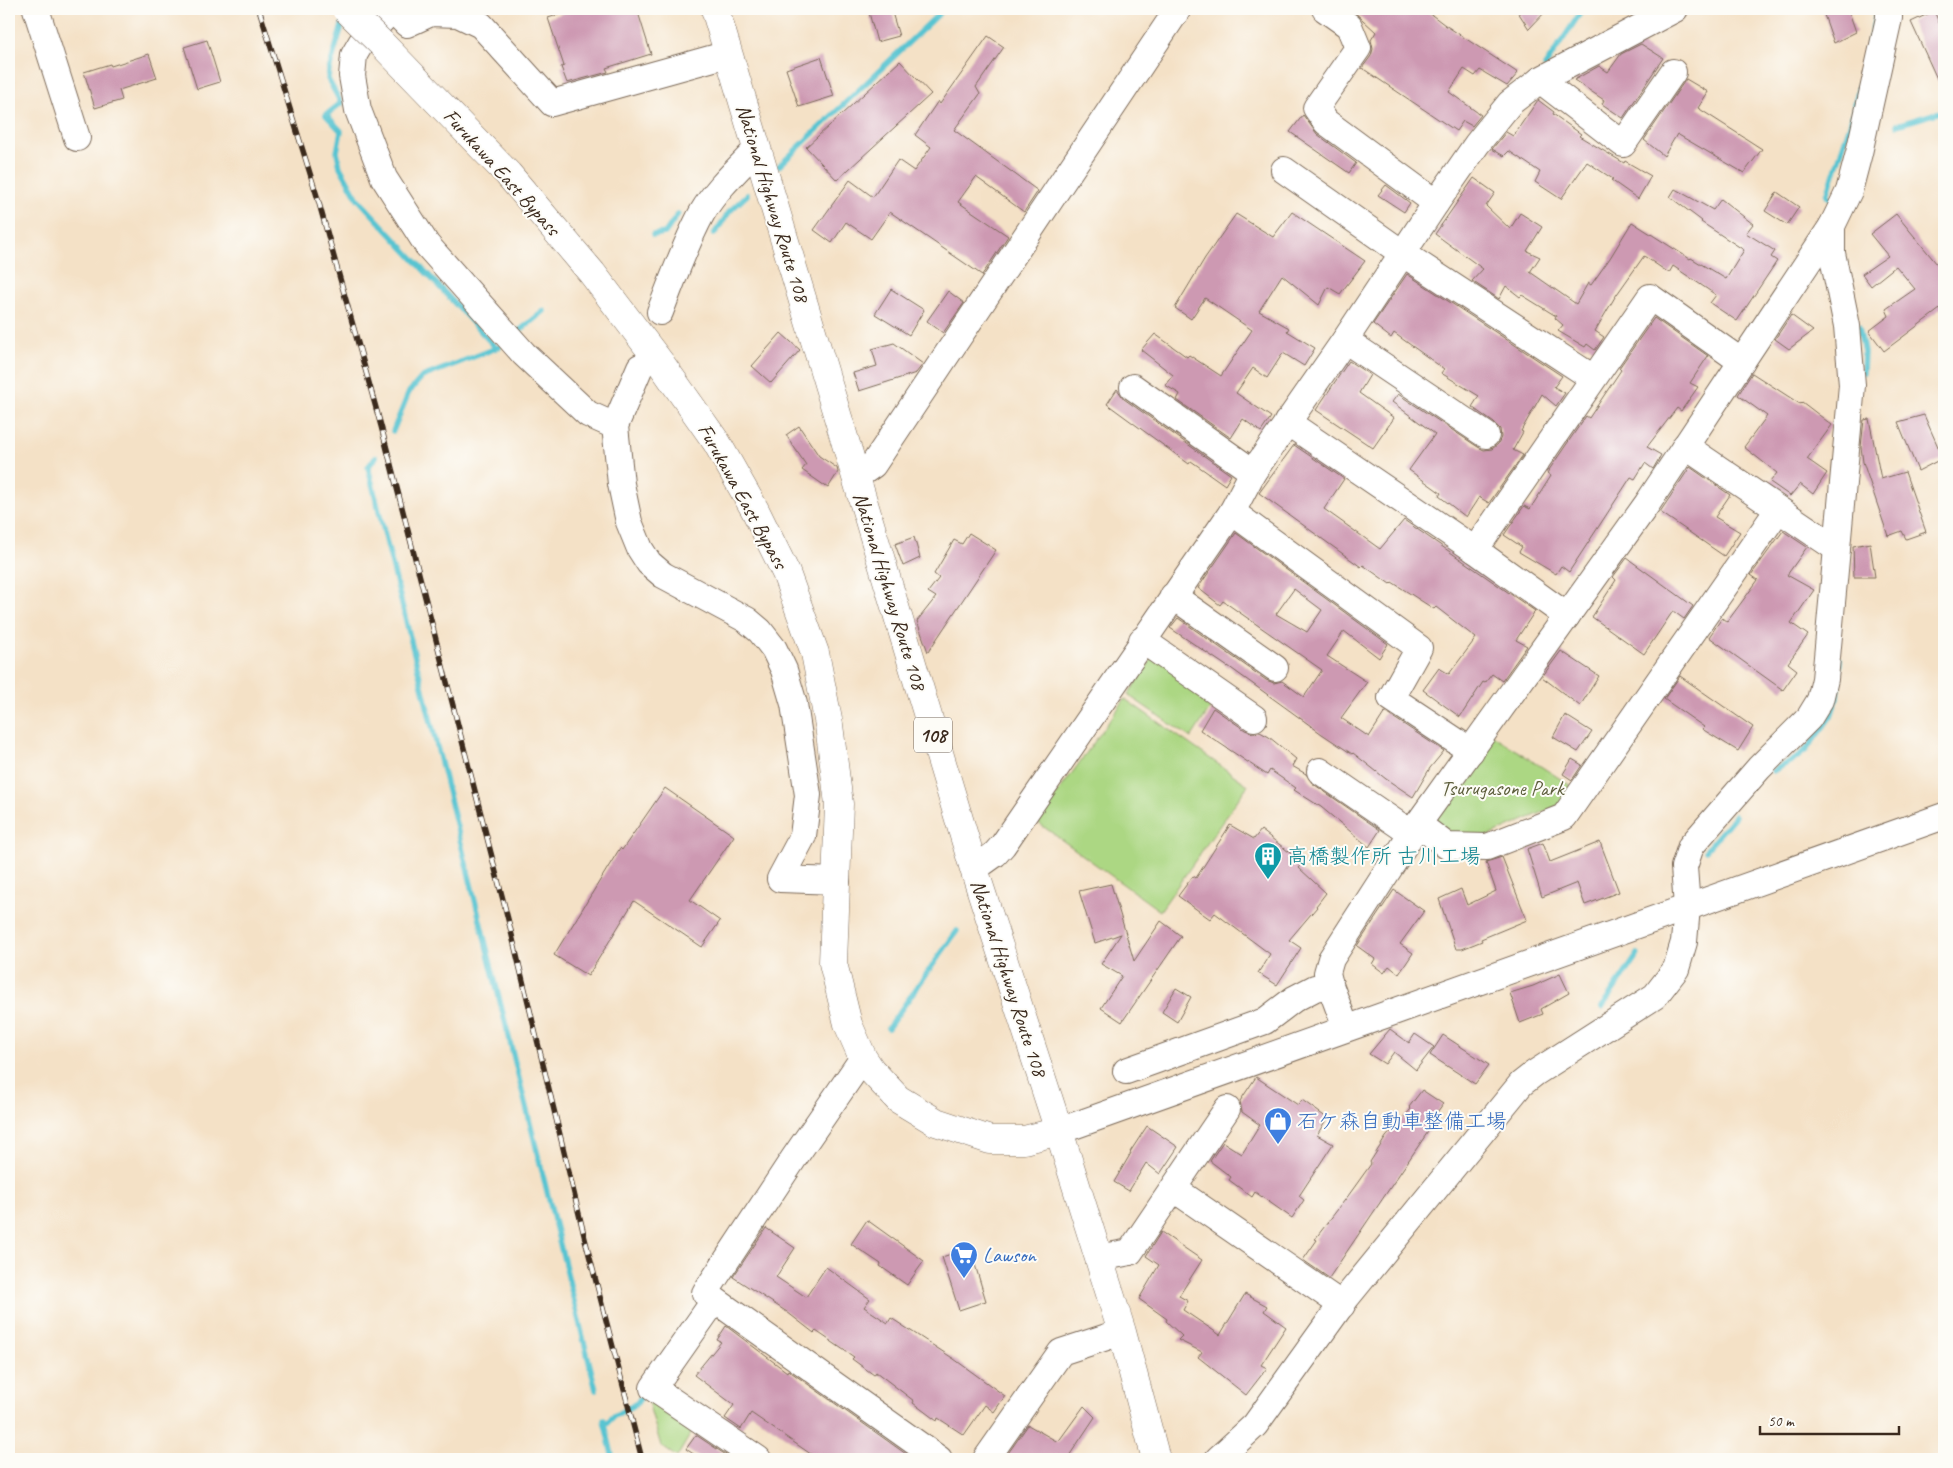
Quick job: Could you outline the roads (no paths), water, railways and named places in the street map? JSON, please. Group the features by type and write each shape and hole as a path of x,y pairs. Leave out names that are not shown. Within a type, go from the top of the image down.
{"highway":[{"name":"Furukawa East Bypass","path":"346,9 508,174 592,273 662,365 717,444 755,510 786,573 815,652 829,725 839,804 833,963 848,1024 863,1058 871,1070 898,1099 936,1122 990,1140 1024,1140 1059,1131"},
{"name":"National Highway Route 108","path":"715,9 974,869 1122,1332 1156,1459"}],"street":[{"path":"36,9 77,138"},
{"path":"615,426 588,414 524,354 427,245 384,178 358,110 352,76 354,55 357,49 392,9 407,24 431,13 458,14 481,25 552,103 728,54"},
{"path":"1325,9 1349,26 1358,48 1316,108 1326,122 1436,202"},
{"path":"974,869 995,854 1003,845 1150,646 1240,518 1253,472 1295,427 1353,345 1411,259 1436,202 1477,144 1510,102 1540,80 1675,9"},
{"path":"1346,1028 1327,973 1331,959 1415,829 1647,504 1832,226 1849,191 1859,153 1889,18 1889,9"},
{"path":"856,477 873,465 1167,13"},
{"path":"1540,80 1622,144 1673,72"},
{"path":"660,312 702,213 717,193 757,149"},
{"path":"1284,170 1411,259 1593,378"},
{"path":"1218,1459 1255,1425 1342,1305 1521,1084 1535,1073 1655,996 1676,969 1684,942 1687,907 1684,867 1691,846 1759,768 1809,718 1820,700 1825,679 1852,385 1847,326 1832,253 1832,226"},
{"path":"1475,550 1650,297 1742,362"},
{"path":"1353,345 1486,434"},
{"path":"640,367 615,426 621,484 629,522 640,549 649,563 663,575 747,620 760,631 774,649 784,670 794,704 808,795 803,836 780,879 837,880"},
{"path":"1132,387 1253,472"},
{"path":"1295,427 1475,550 1567,616"},
{"path":"1685,446 1837,549"},
{"path":"1320,771 1415,829 1448,846 1487,847 1564,816 1778,510"},
{"path":"1240,518 1419,648 1391,698 1470,751"},
{"path":"1180,602 1275,668"},
{"path":"1150,646 1254,718"},
{"path":"1059,1131 1944,816"},
{"path":"1126,1071 1265,1021 1294,999 1315,988 1330,985"},
{"path":"863,1058 704,1293 939,1459"},
{"path":"1099,1258 1130,1252 1227,1109"},
{"path":"1174,1188 1342,1305"},
{"path":"714,1301 653,1388 758,1459"},
{"path":"986,1459 1061,1352 1122,1332"}],"waterway":[{"path":"779,166 944,9"},
{"path":"1545,66 1583,9"},
{"path":"1854,126 1850,125 1877,9"},
{"path":"343,22 328,79 341,103 326,115 341,131 337,152 340,167 358,199 496,348"},
{"path":"1897,125 1944,111"},
{"path":"1830,198 1827,195 1850,125"},
{"path":"714,234 730,211 747,195"},
{"path":"653,235 665,233 678,214"},
{"path":"518,332 544,311"},
{"path":"1859,327 1864,352 1863,372"},
{"path":"393,431 409,392 422,377 499,347"},
{"path":"376,457 368,467 596,1390"},
{"path":"1773,771 1806,750 1831,716 1837,698 1840,660"},
{"path":"1706,850 1735,816"},
{"path":"888,1028 957,931"},
{"path":"1602,1007 1638,954"},
{"path":"605,1425 614,1416 637,1403 645,1391"},
{"path":"604,1420 613,1459"}],"railway":[{"path":"259,9 317,196 381,426 510,927 585,1239 642,1459"}],"place":[{"name":"高橋製作所 古川工場","path":"1268,880"},
{"name":"石ケ森自動車整備工場","path":"1278,1145"},
{"name":"Lawson","path":"964,1279"}],"park label":[{"name":"Tsurugasone Park","path":"1502,788"}]}
